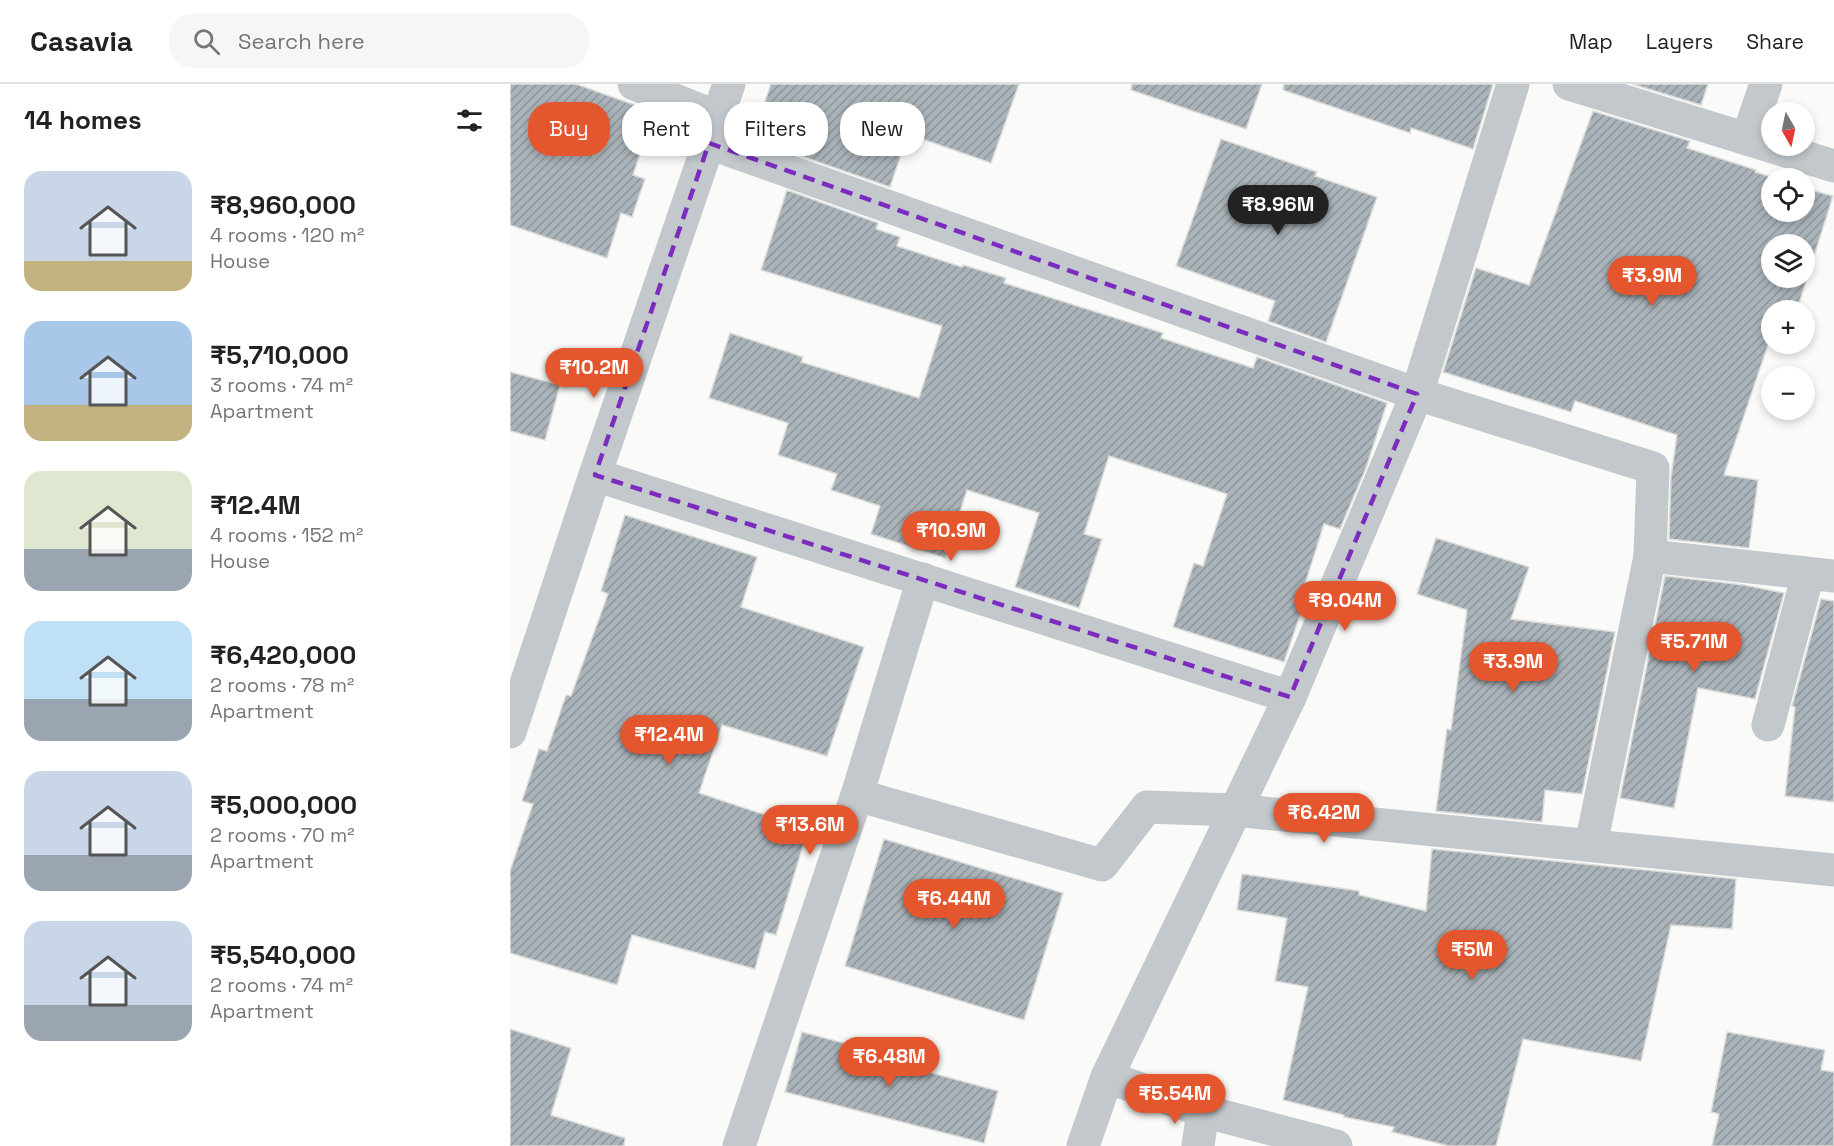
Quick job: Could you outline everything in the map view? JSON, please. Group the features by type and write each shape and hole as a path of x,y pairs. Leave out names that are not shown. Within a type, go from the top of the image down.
{"street":[{"path":"634,84 713,130 1416,394 1653,468 1650,556 1591,845"},
{"path":"510,732 729,84"},
{"path":"1083,1146 1107,1077 1290,697 1416,394 1513,84"},
{"path":"1569,84 1834,166"},
{"path":"1748,140 1766,84"},
{"path":"595,475 1290,697"},
{"path":"1650,556 1821,575 1768,724"},
{"path":"739,1146 857,795 923,579"},
{"path":"857,795 1102,865 1147,807 1234,810 1834,870"},
{"path":"1107,1077 1203,1111 1336,1146"},
{"path":"1198,1146 1203,1111"}],"highlighted area":[{"path":"709,143 1417,394 1290,697 595,475"}],"building":[{"path":"510,84 576,84 626,102 622,102 622,156 639,156 633,175 645,179 632,217 621,213 607,258 510,225"},
{"path":"771,84 1019,84 991,163 925,140 925,102 840,102 840,156 901,156 890,187 801,156 828,156 828,102 765,102"},
{"path":"1132,84 1262,84 1246,129 1131,90"},
{"path":"1284,84 1493,84 1473,149 1411,128 1410,133 1283,90"},
{"path":"1632,84 1708,84 1701,105"},
{"path":"1593,111 1690,141 1687,148 1756,170 1755,172 1761,174 1761,222 1815,222 1815,191 1833,196 1815,253 1815,234 1761,234 1761,288 1804,288 1800,300 1761,300 1761,354 1765,354 1724,475 1758,480 1749,548 1669,539 1671,477 1677,435 1575,401 1571,412 1443,372 1476,268 1529,285"},
{"path":"1221,139 1317,172 1315,176 1377,197 1326,342 1268,321 1275,301 1176,266"},
{"path":"787,190 878,223 876,229 900,237 897,246 962,267 963,265 1006,278 1004,283 1163,333 1161,338 1253,368 1257,357 1387,403 1366,468 1340,529 1324,524 1301,597 1306,598 1284,662 1173,627 1194,563 1203,566 1227,494 1109,456 1084,534 1102,539 1079,608 1015,587 1039,513 967,490 945,558 871,534 880,506 831,490 837,474 778,455 788,423 709,398 730,333 803,357 801,362 919,398 942,326 761,270"},
{"path":"510,372 560,385 545,440 510,431"},
{"path":"625,515 757,557 741,607 864,647 827,756 722,725 699,793 808,829 776,935 765,932 755,969 632,935 617,985 510,953 510,871 533,804 522,801 539,749 547,751 566,695 571,696 608,594 601,591"},
{"path":"1436,538 1529,567 1511,619 1615,632 1582,794 1545,790 1542,822 1436,811 1447,729 1451,730 1467,610 1417,594"},
{"path":"1665,576 1744,585 1784,593 1755,699 1698,688 1674,808 1620,798"},
{"path":"1821,599 1834,601 1834,802 1785,796 1795,707 1792,706"},
{"path":"884,839 1063,893 1024,1020 845,966"},
{"path":"1432,849 1736,879 1732,929 1671,925 1641,1061 1523,1039 1496,1146 1449,1146 1392,1132 1394,1127 1344,1117 1344,1115 1283,1100 1308,987 1275,981 1287,918 1237,910 1242,874 1359,891 1359,895 1426,911"},
{"path":"510,1029 571,1048 551,1115 625,1138 624,1146 510,1146"},
{"path":"802,1032 923,1064 921,1070 998,1091 984,1143 785,1092"},
{"path":"1727,1032 1825,1050 1821,1070 1834,1072 1834,1146 1712,1146 1719,1114 1711,1112"}]}
